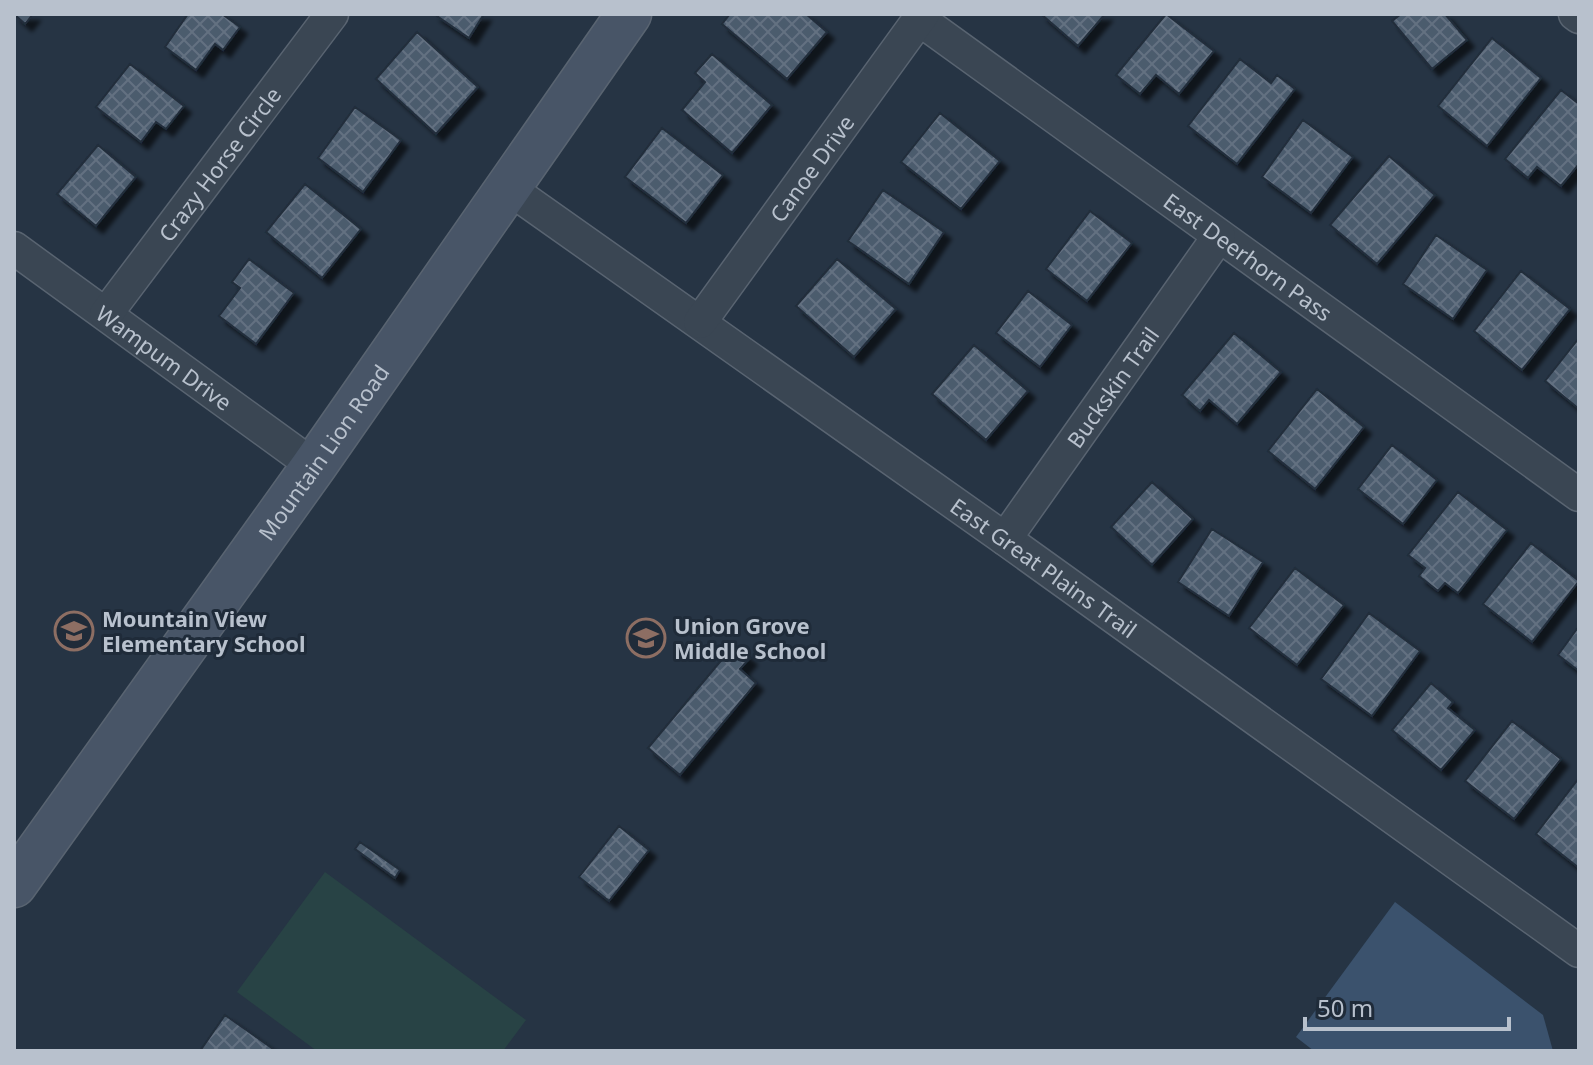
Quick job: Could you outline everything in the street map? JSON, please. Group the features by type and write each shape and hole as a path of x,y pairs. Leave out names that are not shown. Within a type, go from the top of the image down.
{"street":[{"name":"Crazy Horse Circle","path":"106,314 332,14"},
{"name":"Mountain Lion Road","path":"14,885 314,466 629,14"},
{"name":"East Deerhorn Pass","path":"921,17 1579,495"},
{"name":"Canoe Drive","path":"700,322 921,17"},
{"name":"East Great Plains Trail","path":"507,187 1579,951"},
{"name":"Buckskin Trail","path":"1005,539 1219,236"},
{"name":"Wampum Drive","path":"14,248 314,466"}],"green space":[{"path":"325,872 526,1020 503,1051 317,1051 237,992"}],"water":[{"path":"1395,902 1543,1015 1553,1051 1314,1051 1296,1037"}],"building":[{"path":"14,14 33,14 25,24"},
{"path":"188,14 222,14 240,27 223,50 215,44 196,70 165,47"},
{"path":"434,14 484,14 469,38"},
{"path":"730,14 806,14 827,32 787,79 722,24"},
{"path":"1041,14 1105,14 1078,46"},
{"path":"1166,14 1214,51 1179,94 1156,75 1140,94 1116,75"},
{"path":"1401,14 1445,14 1467,40 1432,69 1392,21"},
{"path":"417,32 478,87 436,134 376,79"},
{"path":"1492,38 1541,78 1487,146 1438,106"},
{"path":"712,54 772,105 732,153 682,110 705,82 695,73"},
{"path":"1240,59 1271,83 1277,75 1295,89 1237,164 1188,126"},
{"path":"130,64 184,106 166,129 156,122 141,142 96,107"},
{"path":"1561,90 1579,104 1579,164 1561,186 1537,167 1528,178 1505,159"},
{"path":"355,107 401,140 363,192 318,158"},
{"path":"940,113 1000,161 961,209 901,162"},
{"path":"1303,120 1353,157 1311,213 1262,177"},
{"path":"662,128 723,175 686,223 625,177"},
{"path":"98,145 136,177 96,226 57,194"},
{"path":"1389,156 1435,195 1377,264 1330,225"},
{"path":"305,184 361,229 322,278 266,232"},
{"path":"883,190 944,232 909,284 848,241"},
{"path":"1090,211 1132,243 1087,301 1046,269"},
{"path":"1436,235 1487,270 1453,319 1403,284"},
{"path":"249,259 294,293 256,344 219,316 240,288 232,282"},
{"path":"837,259 896,309 854,357 796,306"},
{"path":"1521,271 1570,309 1522,370 1474,331"},
{"path":"1028,291 1072,325 1040,367 996,333"},
{"path":"1234,333 1281,372 1237,424 1209,400 1200,411 1182,395"},
{"path":"1579,338 1579,409 1545,381"},
{"path":"974,345 1028,391 986,440 932,394"},
{"path":"1317,389 1364,427 1315,489 1268,451"},
{"path":"1392,445 1437,480 1403,524 1358,489"},
{"path":"1152,482 1193,519 1152,565 1111,527"},
{"path":"1458,492 1507,530 1458,593 1445,583 1438,591 1419,576 1425,568 1408,555"},
{"path":"1212,529 1263,562 1229,616 1178,582"},
{"path":"1531,543 1579,581 1532,642 1483,604"},
{"path":"1295,568 1344,605 1297,665 1249,628"},
{"path":"1369,613 1420,651 1372,716 1321,679"},
{"path":"1579,626 1579,671 1558,655"},
{"path":"734,645 750,658 740,669 756,683 680,775 648,748"},
{"path":"1431,683 1453,702 1448,708 1475,730 1441,770 1392,730"},
{"path":"1512,721 1561,759 1514,819 1465,781"},
{"path":"1579,778 1579,868 1536,834"},
{"path":"619,826 649,850 609,901 579,877"},
{"path":"360,842 400,870 395,878 355,849"},
{"path":"225,1015 276,1051 200,1051"}],"place":[{"name":"Mountain View Elementary School","path":"74,631"},
{"name":"Union Grove Middle School","path":"646,638"}]}
